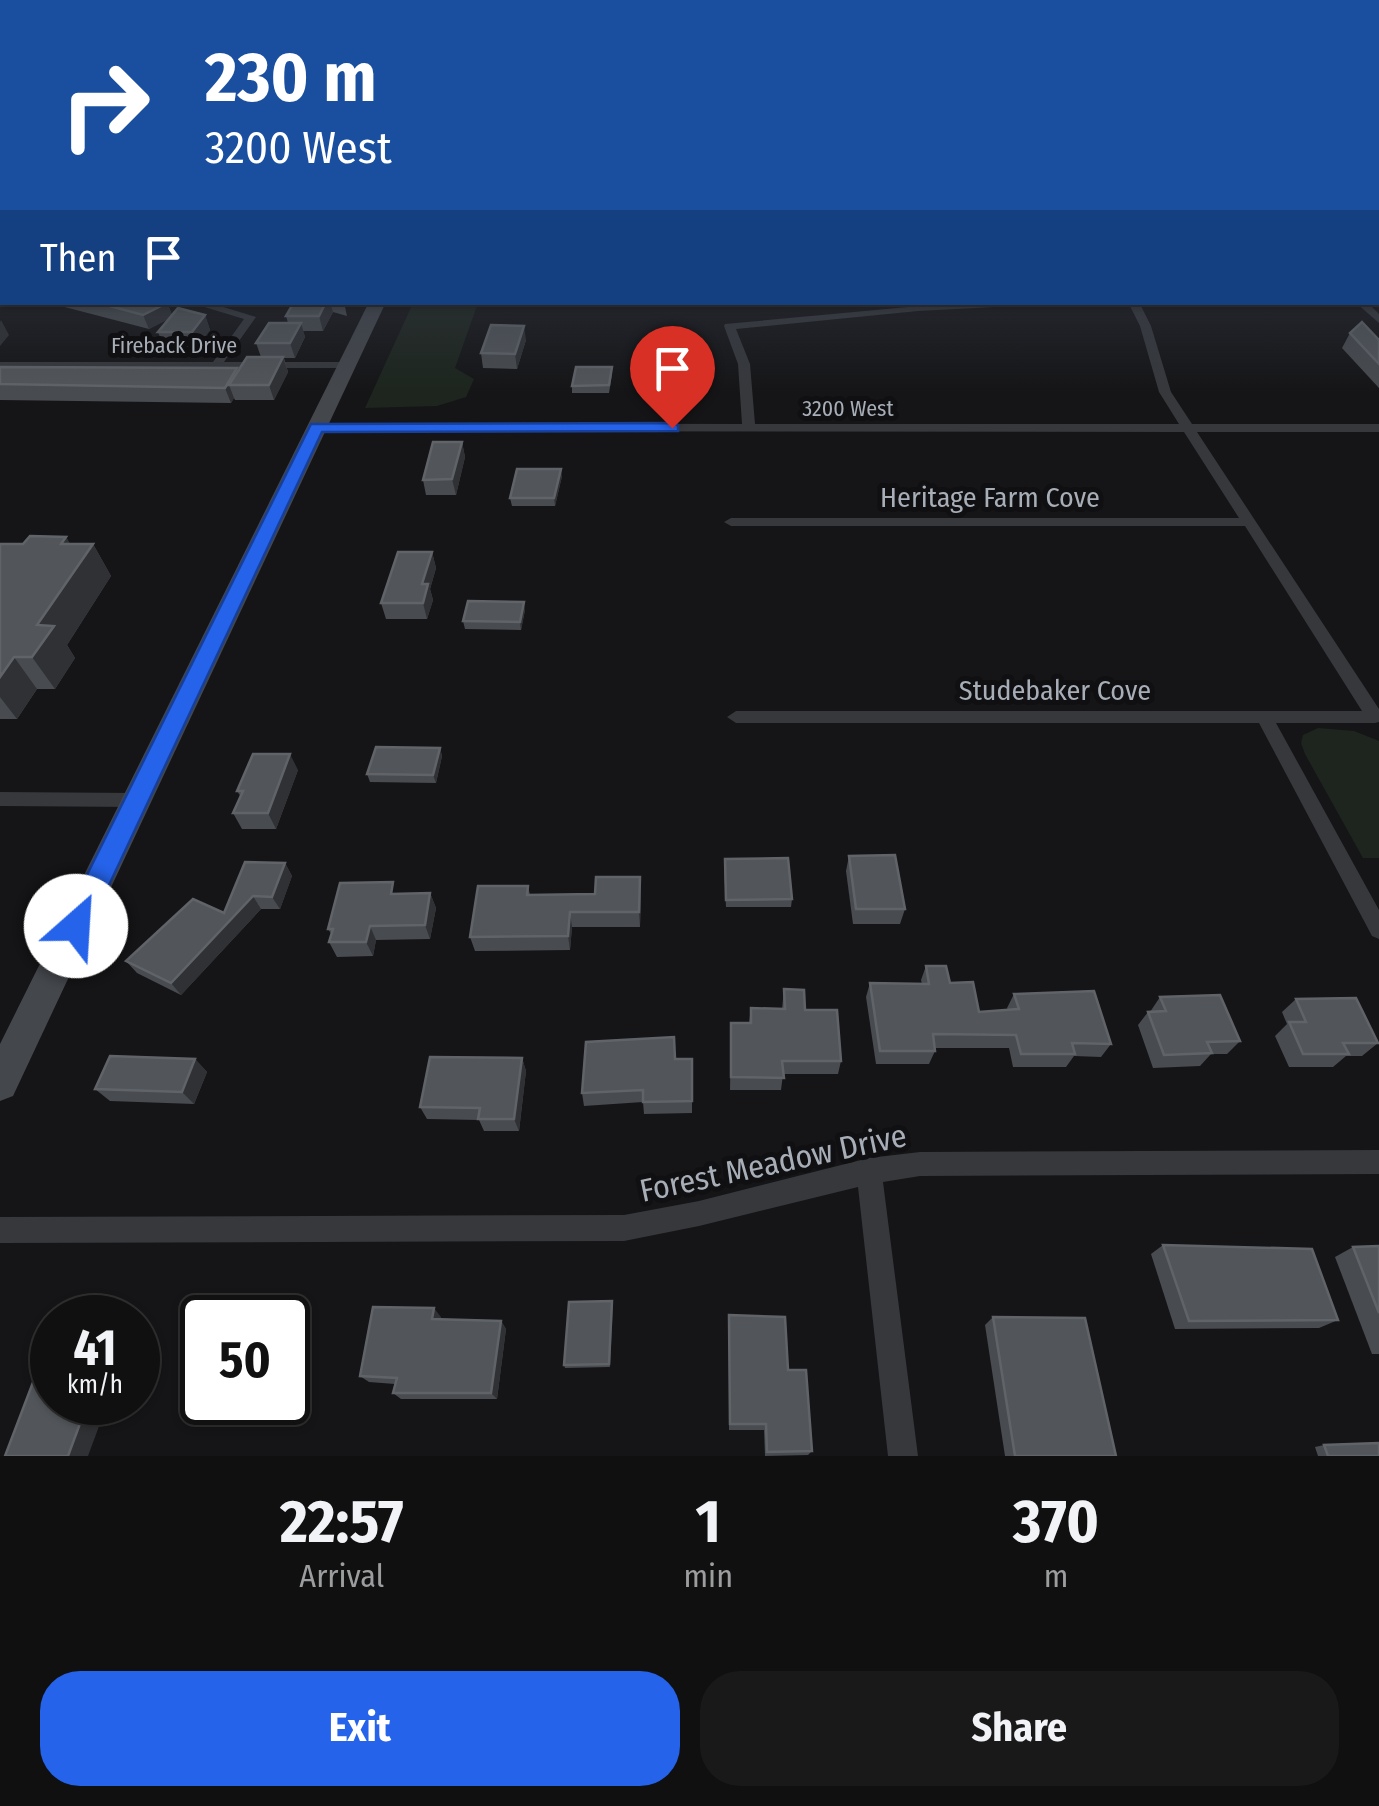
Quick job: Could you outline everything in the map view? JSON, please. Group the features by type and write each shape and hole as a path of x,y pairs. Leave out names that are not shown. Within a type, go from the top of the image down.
{"main road":[{"path":"0,1083 377,305"}],"street":[{"path":"204,305 250,317 216,365"},
{"path":"749,428 744,364 729,326 975,305"},
{"path":"1135,305 1150,330 1158,378 1250,522"},
{"name":"Fireback Drive","path":"0,366 347,365"},
{"name":"3200 West","path":"316,427 1379,428"},
{"name":"Heritage Farm Cove","path":"731,522 1250,522"},
{"name":"Studebaker Cove","path":"736,717 1375,717 1250,522"},
{"path":"1264,717 1379,930"},
{"path":"0,799 136,800"},
{"name":"Forest Meadow Drive","path":"0,1230 624,1228 694,1217 869,1170 978,1160 1379,1162"},
{"path":"869,1170 902,1456"}],"shaded area":[{"path":"412,305 477,305 455,368 474,379 466,397 437,406 365,408"},
{"path":"1318,728 1354,731 1379,741 1379,858 1363,858 1305,754 1303,735"}],"building":[{"path":"106,305 163,305 143,315"},
{"path":"292,305 324,305 319,316 286,316"},
{"path":"178,308 205,315 192,332 158,332"},
{"path":"1362,322 1379,340 1379,364 1350,333"},
{"path":"269,323 301,323 290,343 256,343"},
{"path":"491,325 524,326 515,354 481,353"},
{"path":"247,357 283,357 269,385 229,385"},
{"path":"0,367 237,368 225,388 0,384"},
{"path":"576,367 612,367 609,385 572,386"},
{"path":"433,442 462,442 452,479 423,480"},
{"path":"517,469 561,469 554,498 510,498"},
{"path":"30,536 66,537 61,544 93,544 37,625 54,626 32,657 14,657 0,677 0,544 23,544"},
{"path":"398,552 432,552 422,584 428,584 423,603 381,603"},
{"path":"468,601 524,602 520,622 463,621"},
{"path":"376,747 440,748 433,775 367,774"},
{"path":"253,754 290,754 268,813 233,813 243,791 237,791"},
{"path":"895,855 905,909 856,909 849,856"},
{"path":"788,858 792,899 726,900 725,859"},
{"path":"245,862 285,863 272,897 253,896 171,983 126,961 193,899 224,913"},
{"path":"596,877 640,877 639,912 570,912 568,936 470,937 478,886 528,886 527,895 595,894"},
{"path":"393,882 391,894 430,893 425,925 370,926 366,942 329,942 333,929 328,929 340,883"},
{"path":"926,966 946,966 950,983 973,982 979,1012 1019,1009 1014,994 1094,991 1111,1044 1072,1043 1075,1054 1021,1054 1016,1035 933,1034 935,1051 880,1051 870,983 929,984"},
{"path":"784,989 804,990 805,1010 837,1010 841,1061 782,1061 784,1078 731,1077 731,1023 751,1023 751,1008 785,1009"},
{"path":"1220,995 1240,1041 1207,1042 1212,1053 1164,1055 1148,1012 1166,1011 1160,997"},
{"path":"1356,998 1378,1043 1343,1043 1349,1054 1303,1054 1289,1022 1306,1022 1296,999"},
{"path":"674,1037 675,1059 692,1059 692,1101 643,1102 643,1090 582,1093 586,1042"},
{"path":"110,1056 195,1059 182,1092 95,1089"},
{"path":"430,1057 522,1058 514,1119 478,1119 480,1108 420,1107"},
{"path":"1163,1245 1312,1249 1338,1320 1189,1321"},
{"path":"1379,1246 1379,1313 1353,1247"},
{"path":"612,1301 609,1364 564,1365 569,1302"},
{"path":"373,1307 434,1308 432,1319 501,1321 491,1393 393,1393 397,1378 360,1376"},
{"path":"729,1315 785,1317 788,1370 806,1370 812,1451 767,1452 766,1424 730,1424"},
{"path":"993,1317 1085,1318 1116,1456 1015,1456"},
{"path":"30,1390 30,1425 79,1425 68,1456 5,1456"},
{"path":"1379,1443 1379,1456 1328,1456 1324,1445"}],"route":[{"path":"76,926 316,427 672,428"}]}
